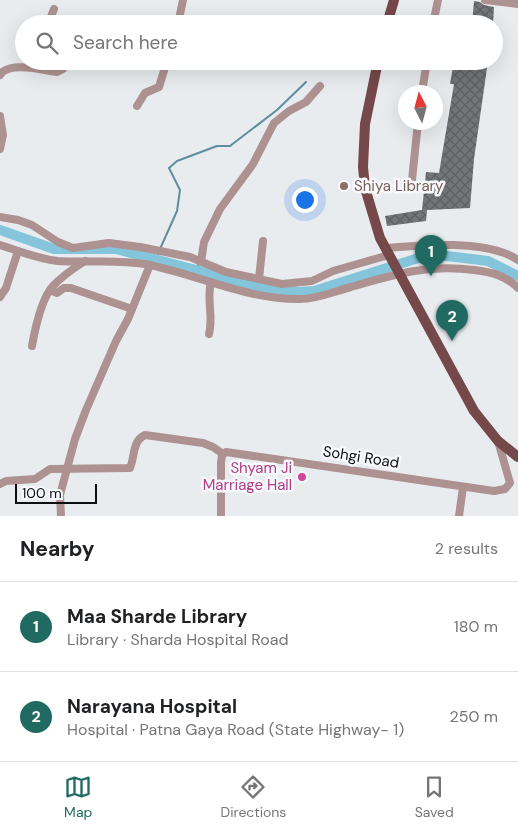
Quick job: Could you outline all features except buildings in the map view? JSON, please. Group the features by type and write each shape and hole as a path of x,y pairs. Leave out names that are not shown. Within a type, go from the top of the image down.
{"main road":[{"path":"390,15 394,0"},
{"path":"376,70 365,124 363,167 365,188 388,254 474,411 498,442 518,457"}],"street":[{"path":"180,15 183,0"},
{"path":"435,15 438,0"},
{"path":"484,0 518,4"},
{"path":"52,15 54,9"},
{"path":"0,75 8,68 15,67"},
{"path":"137,106 144,93 158,87 165,70"},
{"path":"423,85 426,70"},
{"path":"201,261 204,242 220,209 253,164 274,123 306,102 320,86"},
{"path":"0,116 3,135 0,149"},
{"path":"412,180 417,130"},
{"path":"0,217 18,220 73,248 109,243 150,248 190,257 219,270 282,284 306,283 333,271 421,245 477,247 502,252 518,260"},
{"path":"259,279 263,241"},
{"path":"0,245 27,255 58,261 113,261 150,266 261,295 301,299 326,295 398,271 425,268 460,268 499,275 510,280 518,288"},
{"path":"0,297 6,288 18,251"},
{"path":"32,346 50,290 66,274 85,261"},
{"path":"61,516 60,495 73,445 86,410 150,266"},
{"path":"209,334 212,322 208,298 211,282"},
{"path":"50,290 57,293 64,288 71,288 132,309"},
{"path":"0,484 6,481 34,480 50,469 130,468 135,446 141,437 145,435 203,443 213,446 223,454 221,463 221,516"},
{"name":"Sohgi Road","path":"223,454 228,452 494,490 504,489 509,486 510,480 498,442"},
{"path":"459,516 463,487"}],"waterway":[{"path":"160,249 177,211 180,190 169,168 177,161 217,146 230,146 277,110 306,82"},
{"path":"0,230 54,249 116,249 264,288 298,292 314,291 431,254 488,261 518,276"},
{"path":"156,260 159,253"},
{"path":"196,271 198,264"}],"place":[{"name":"Shiya Library","path":"344,186"},
{"name":"Maa Sharde Library","path":"431,276"},
{"name":"Narayana Hospital","path":"452,341"},
{"name":"Shyam Ji Marriage Hall","path":"302,477"}]}
